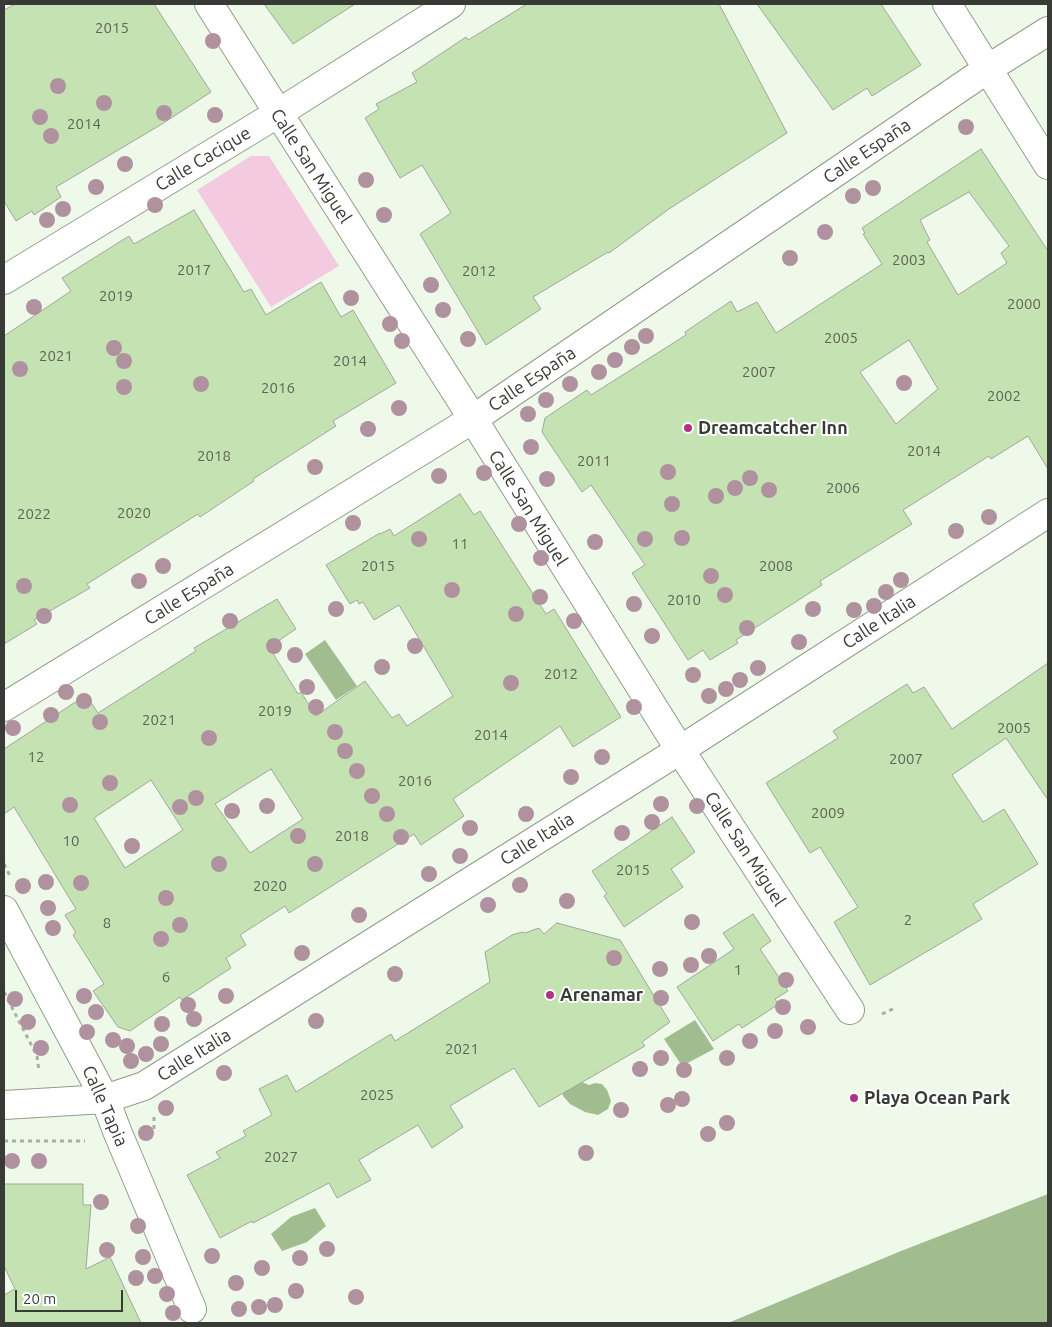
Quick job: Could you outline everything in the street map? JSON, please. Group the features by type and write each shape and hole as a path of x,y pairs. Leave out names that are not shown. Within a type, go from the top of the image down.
{"street":[{"name":"Calle San Miguel","path":"209,4 277,114 473,419 680,750 850,1010"},
{"name":"Calle Cacique","path":"4,280 277,114 451,4"},
{"path":"947,4 989,68 1048,166"},
{"name":"Calle España","path":"4,707 473,419 989,68 1048,32"},
{"name":"Calle Italia","path":"4,1105 105,1099 144,1086 680,750 1048,513"},
{"name":"Calle Tapia","path":"4,910 105,1099 192,1309"}],"path":[{"path":"4,992 36,1056 40,1074"},
{"path":"883,1013 895,1008"}],"shaded area":[{"path":"251,156 269,156 339,266 271,307 197,190"},
{"path":"325,640 357,686 336,700 305,654"},
{"path":"695,1020 714,1049 682,1066 664,1039"},
{"path":"575,1079 589,1085 595,1083 602,1084 607,1090 611,1101 608,1109 598,1115 585,1112 570,1104 563,1096 561,1087"},
{"path":"1048,1194 1048,1323 728,1323 901,1251"},
{"path":"315,1208 326,1226 307,1242 282,1251 271,1234 291,1217"}],"building":[{"path":"15,4 154,4 211,92 162,124 56,187 61,197 34,215 32,211 16,221 4,201 4,10"},
{"path":"264,4 355,4 293,44"},
{"path":"527,4 719,4 787,133 669,209 609,253 533,297 541,309 486,345 420,234 451,213 422,165 400,178 365,118 379,109 376,104 417,82 412,73 466,37 468,40"},
{"path":"757,4 881,4 921,65 872,96 867,88 833,110"},
{"path":"981,149 1048,251 1048,469 1028,436 991,459 989,456 903,510 912,524 820,581 822,585 736,640 738,643 710,660 703,650 688,660 632,573 645,565 591,485 582,492 542,432 545,418 587,390 591,395 686,335 685,332 731,301 737,312 757,302 776,333 882,264 863,234 865,233 862,228","holes":["969,192 1009,246 1001,253 1007,263 958,295 927,242 930,240 920,220","909,340 938,389 896,424 860,372"]},
{"path":"194,210 244,292 251,289 266,315 321,282 341,317 353,310 396,383 333,421 336,426 253,479 254,481 200,517 198,514 87,584 90,588 34,620 37,624 4,644 4,336 71,291 62,278 129,236 134,244"},
{"path":"460,494 474,515 480,511 546,614 554,609 621,717 573,747 560,726 453,799 464,816 421,845 414,834 289,913 285,906 240,935 246,945 226,958 231,968 182,1000 180,997 130,1031 118,1027 93,991 104,984 73,935 76,933 65,915 76,909 14,807 4,814 4,749 86,695 98,713 196,651 194,648 277,599 296,629 269,647 298,694 301,692 316,716 365,681 392,718 399,714 407,726 453,696 399,605 374,620 363,602 359,604 357,600 350,604 326,565 380,533 390,529 394,536","holes":["271,769 303,819 250,853 215,804","151,780 183,830 125,868 94,818"]},
{"path":"1048,663 1048,800 1006,738 952,775 983,822 1004,809 1038,864 973,904 982,919 870,985 834,922 858,907 820,847 810,853 766,783 838,738 833,731 907,684 913,693 924,687 952,729"},
{"path":"672,817 695,852 671,869 683,887 624,927 604,896 607,894 592,871"},
{"path":"753,914 771,941 760,949 788,991 775,999 779,1004 742,1028 739,1024 713,1041 677,987 734,949 723,933"},
{"path":"557,923 620,940 670,1022 642,1042 645,1046 539,1107 514,1068 450,1106 463,1127 432,1148 418,1125 359,1160 371,1180 337,1198 329,1183 220,1238 187,1175 220,1158 216,1152 246,1136 243,1131 272,1115 259,1089 287,1075 296,1092 391,1034 395,1041 490,982 485,952 512,935 539,928 544,934"},
{"path":"4,1184 83,1184 83,1205 91,1205 86,1269 110,1257 141,1323 4,1323 4,1295 15,1289 4,1266"}],"place":[{"name":"Dreamcatcher Inn","path":"688,428"},
{"name":"Arenamar","path":"550,995"},
{"name":"Playa Ocean Park","path":"854,1098"}]}
